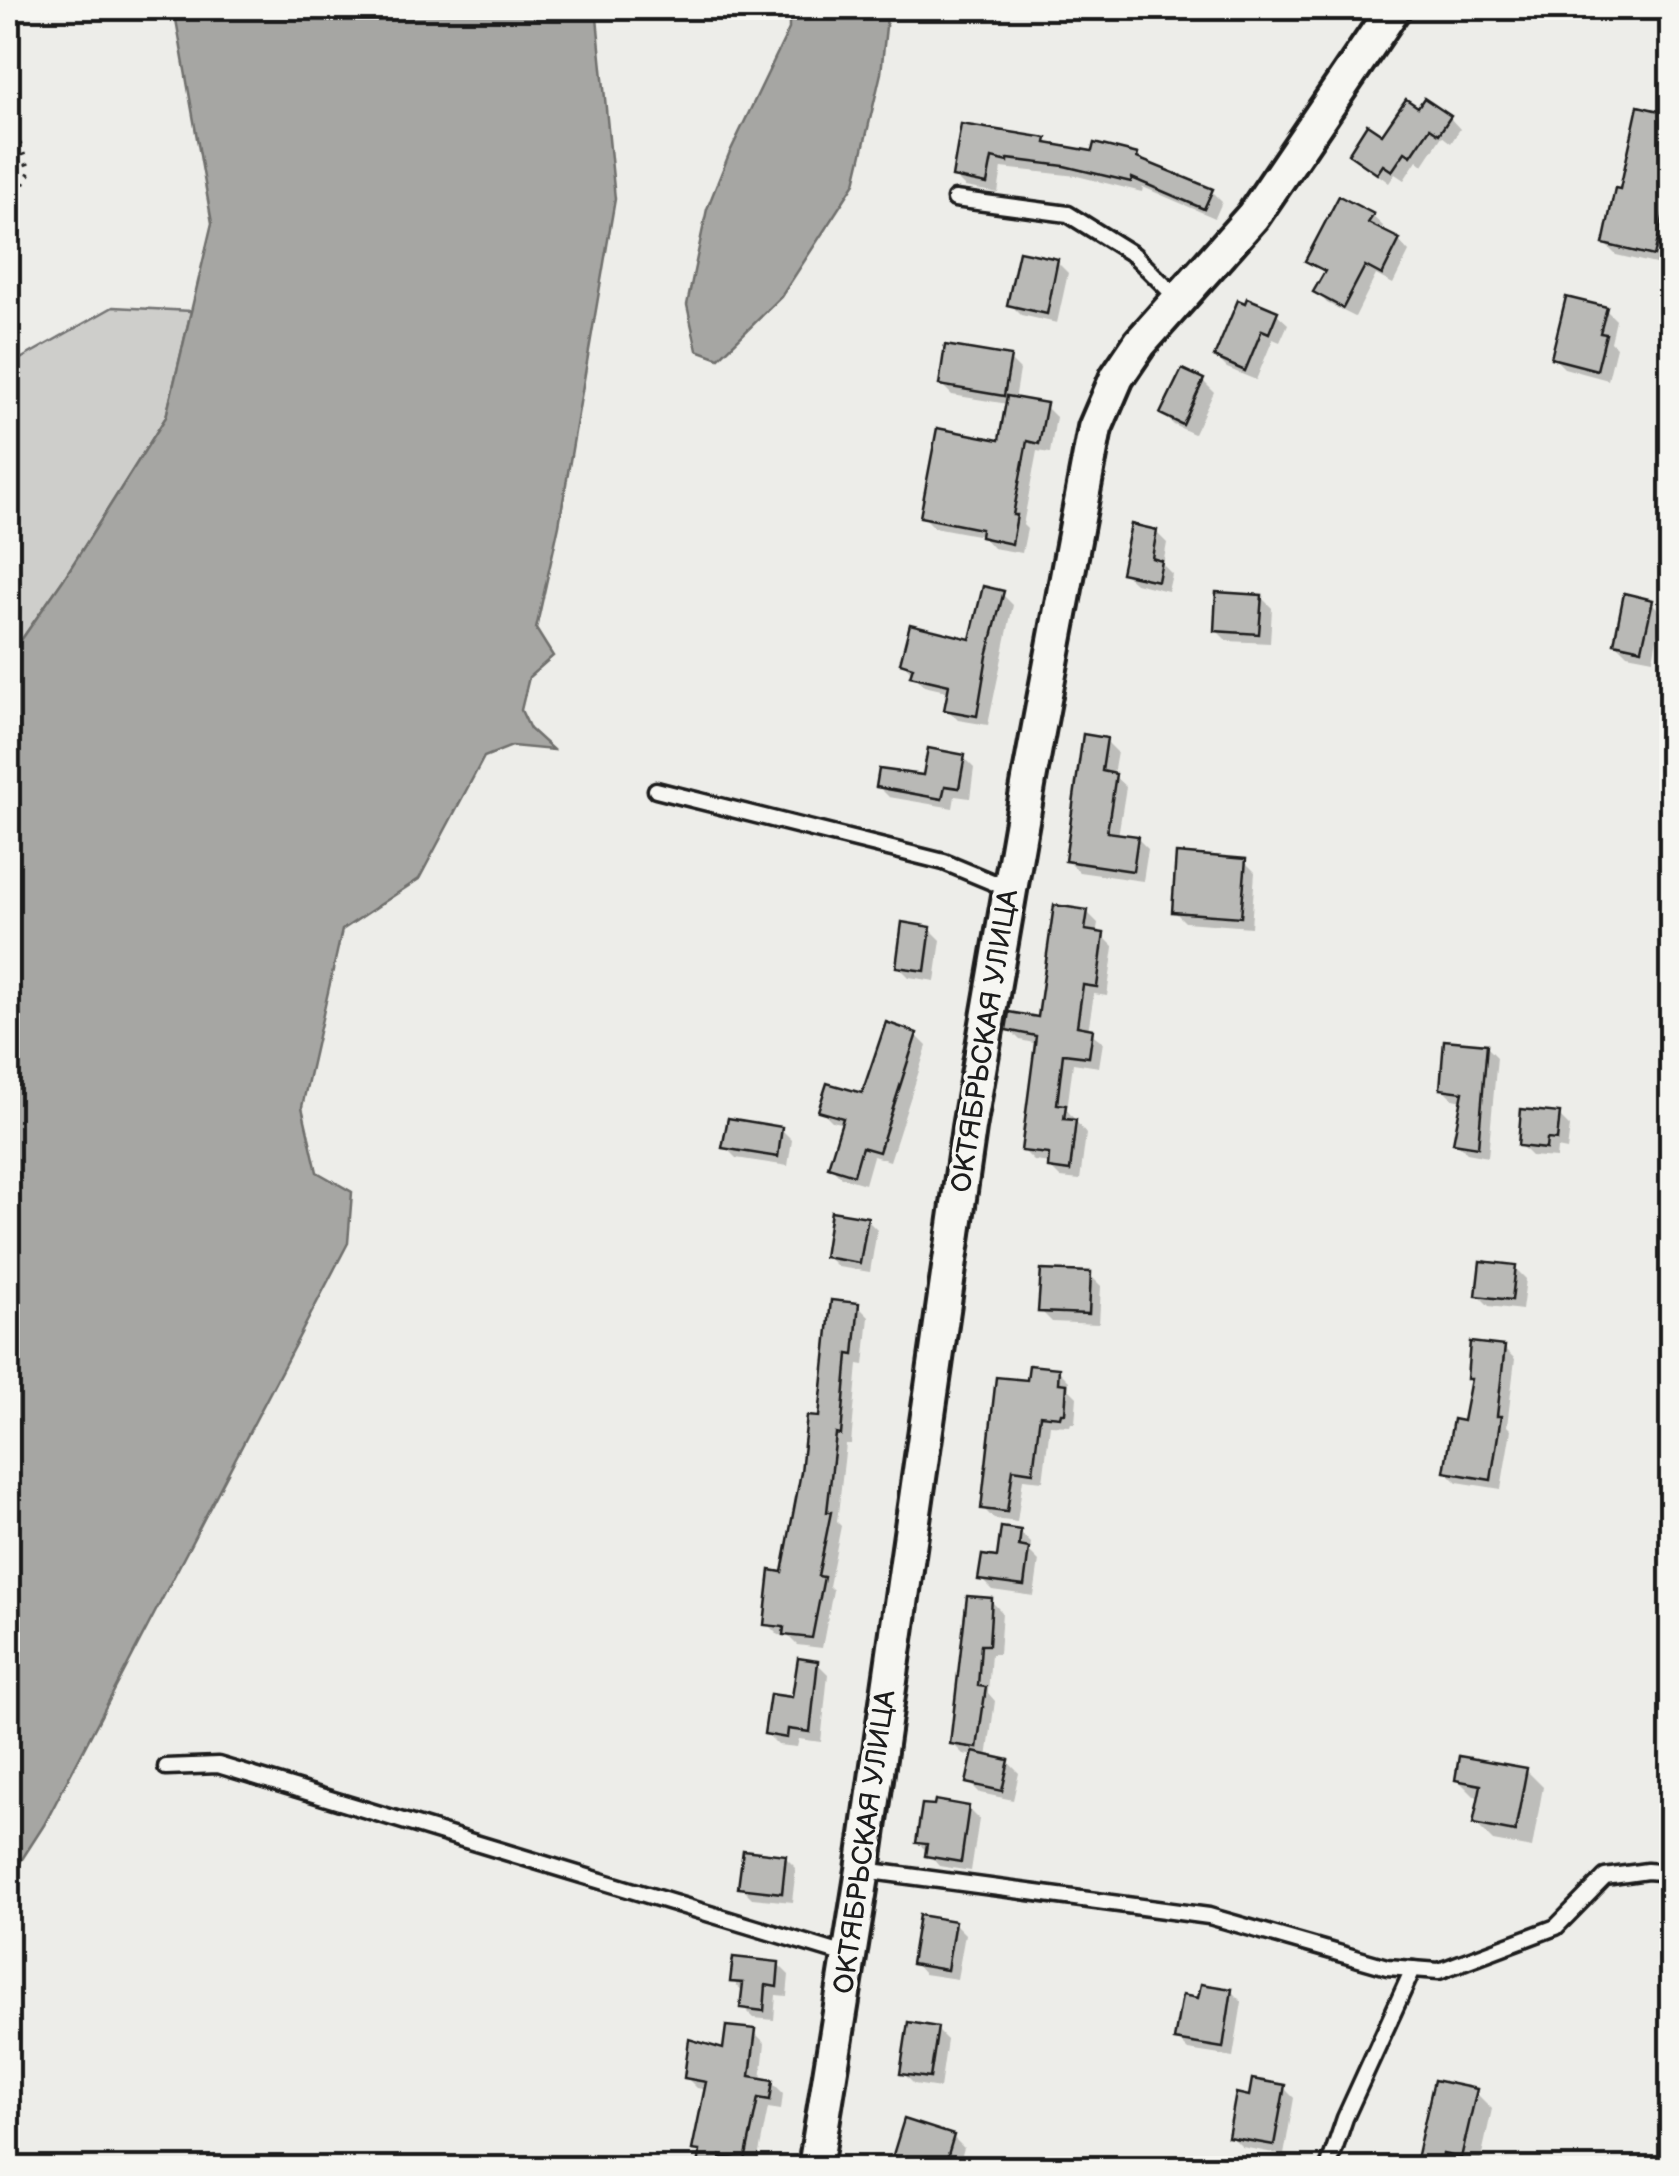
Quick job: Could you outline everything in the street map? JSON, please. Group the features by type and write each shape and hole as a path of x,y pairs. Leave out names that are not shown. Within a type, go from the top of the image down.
{"street":[{"name":"ОКТЯБРЬСКАЯ УЛИЦА","path":"814,2168 864,1870 969,1128 1096,428 1117,377 1140,343 1253,216 1394,8"}],"lane":[{"path":"955,199 1068,214 1134,255 1179,300"},
{"path":"656,790 944,862 1010,889"},
{"path":"166,1767 218,1764 849,1956"},
{"path":"864,1870 1209,1916 1387,1967 1439,1971 1556,1926 1605,1876 1672,1872"},
{"path":"1328,2168 1345,2118 1413,1969"}],"path":[{"path":"8,114 30,172 8,214"}],"shaded area":[{"path":"174,8 596,8 615,199 559,525 536,629 553,656 529,677 521,710 530,729 553,750 512,746 484,757 419,879 342,930 302,1107 317,1172 352,1192 348,1243 44,1825 8,1881 8,659 166,417 212,223"},
{"path":"789,8 888,8 881,73 855,183 781,297 719,358 697,350 687,305 707,209 789,29"},
{"path":"113,307 191,311 166,417 8,659 8,366"}],"building":[{"path":"1424,98 1451,116 1439,134 1430,128 1411,156 1405,152 1392,171 1383,165 1377,174 1348,154 1367,124 1382,134 1406,99 1418,107"},
{"path":"1638,106 1672,114 1672,179 1654,256 1603,244"},
{"path":"961,124 1047,138 1046,143 1092,151 1094,143 1138,154 1137,158 1213,189 1204,209 1132,178 1131,182 1064,166 992,158 987,184 952,177"},
{"path":"1339,196 1374,214 1368,223 1400,239 1382,275 1365,266 1343,308 1313,292 1325,271 1305,261"},
{"path":"1019,251 1058,259 1047,314 1007,305"},
{"path":"1566,297 1607,307 1600,333 1606,334 1597,370 1551,358"},
{"path":"1247,298 1278,311 1269,333 1262,330 1245,371 1214,357 1238,300 1245,303"},
{"path":"945,345 1011,356 1004,396 939,385"},
{"path":"1182,369 1204,379 1183,425 1160,414"},
{"path":"1007,396 1047,403 1039,444 1027,441 1013,515 1017,515 1012,544 980,537 981,529 920,517 937,428 999,440"},
{"path":"1131,524 1157,530 1152,558 1162,561 1158,581 1121,573"},
{"path":"983,586 1004,591 977,716 944,710 949,685 910,676 913,667 900,663 910,624 970,639"},
{"path":"1216,592 1262,595 1259,634 1214,631"},
{"path":"1624,593 1653,600 1642,649 1614,643"},
{"path":"1083,734 1107,738 1102,771 1116,774 1107,832 1138,836 1133,871 1065,861"},
{"path":"928,748 965,755 959,788 945,786 942,799 876,787 879,769 923,775"},
{"path":"1176,853 1246,859 1241,917 1172,912"},
{"path":"1054,905 1088,910 1085,930 1104,933 1097,987 1083,985 1077,1026 1093,1029 1089,1057 1063,1054 1057,1104 1066,1105 1064,1119 1076,1120 1070,1171 1048,1168 1049,1154 1021,1151 1036,1036 1006,1030 1009,1012 1038,1017"},
{"path":"902,922 931,927 925,971 896,967"},
{"path":"886,1022 917,1033 879,1152 862,1147 854,1175 828,1167 843,1118 818,1111 827,1083 862,1093"},
{"path":"1444,1040 1487,1044 1478,1147 1453,1143 1463,1092 1440,1089"},
{"path":"1521,1109 1560,1113 1557,1140 1547,1139 1546,1149 1518,1146"},
{"path":"728,1118 782,1127 778,1157 722,1148"},
{"path":"831,1211 868,1217 860,1263 824,1257"},
{"path":"1480,1261 1516,1265 1512,1300 1476,1296"},
{"path":"1041,1270 1091,1272 1089,1314 1038,1312"},
{"path":"831,1300 859,1303 854,1355 848,1354 841,1435 836,1434 827,1512 831,1512 818,1576 824,1577 812,1638 783,1635 784,1627 764,1625 770,1570 782,1572 807,1416 819,1417"},
{"path":"1470,1342 1505,1346 1497,1416 1501,1416 1491,1480 1444,1472 1453,1419 1463,1421 1471,1379 1467,1379"},
{"path":"1029,1365 1059,1368 1058,1383 1067,1384 1065,1413 1060,1417 1040,1415 1033,1472 1013,1469 1007,1512 981,1509 996,1377 1027,1380"},
{"path":"1001,1527 1021,1530 1019,1546 1029,1548 1024,1586 978,1580 982,1555 997,1557"},
{"path":"967,1596 992,1598 989,1645 981,1645 978,1686 986,1687 977,1748 950,1744"},
{"path":"798,1658 818,1661 810,1732 788,1729 787,1738 764,1734 770,1694 792,1697"},
{"path":"973,1752 1009,1760 1002,1791 966,1783"},
{"path":"1459,1756 1527,1768 1515,1832 1473,1824 1481,1785 1455,1780"},
{"path":"935,1800 969,1806 961,1862 925,1856 927,1844 916,1843 922,1804 934,1805"},
{"path":"743,1850 786,1855 782,1893 738,1888"},
{"path":"919,1915 955,1921 947,1970 911,1964"},
{"path":"733,1957 779,1962 777,1987 766,1985 764,2011 740,2008 743,1983 730,1982"},
{"path":"1201,1984 1232,1989 1223,2048 1174,2040 1182,1995 1198,1998"},
{"path":"908,2022 938,2027 930,2078 900,2074"},
{"path":"726,2026 756,2029 750,2076 773,2080 770,2100 758,2098 745,2161 721,2156 719,2168 698,2168 700,2151 692,2150 706,2082 684,2078 689,2039 723,2049"},
{"path":"1252,2079 1285,2085 1274,2145 1228,2137 1236,2093 1249,2096"},
{"path":"1434,2080 1477,2089 1461,2158 1443,2154 1441,2164 1416,2159"},
{"path":"904,2119 954,2135 944,2168 889,2168"}]}
